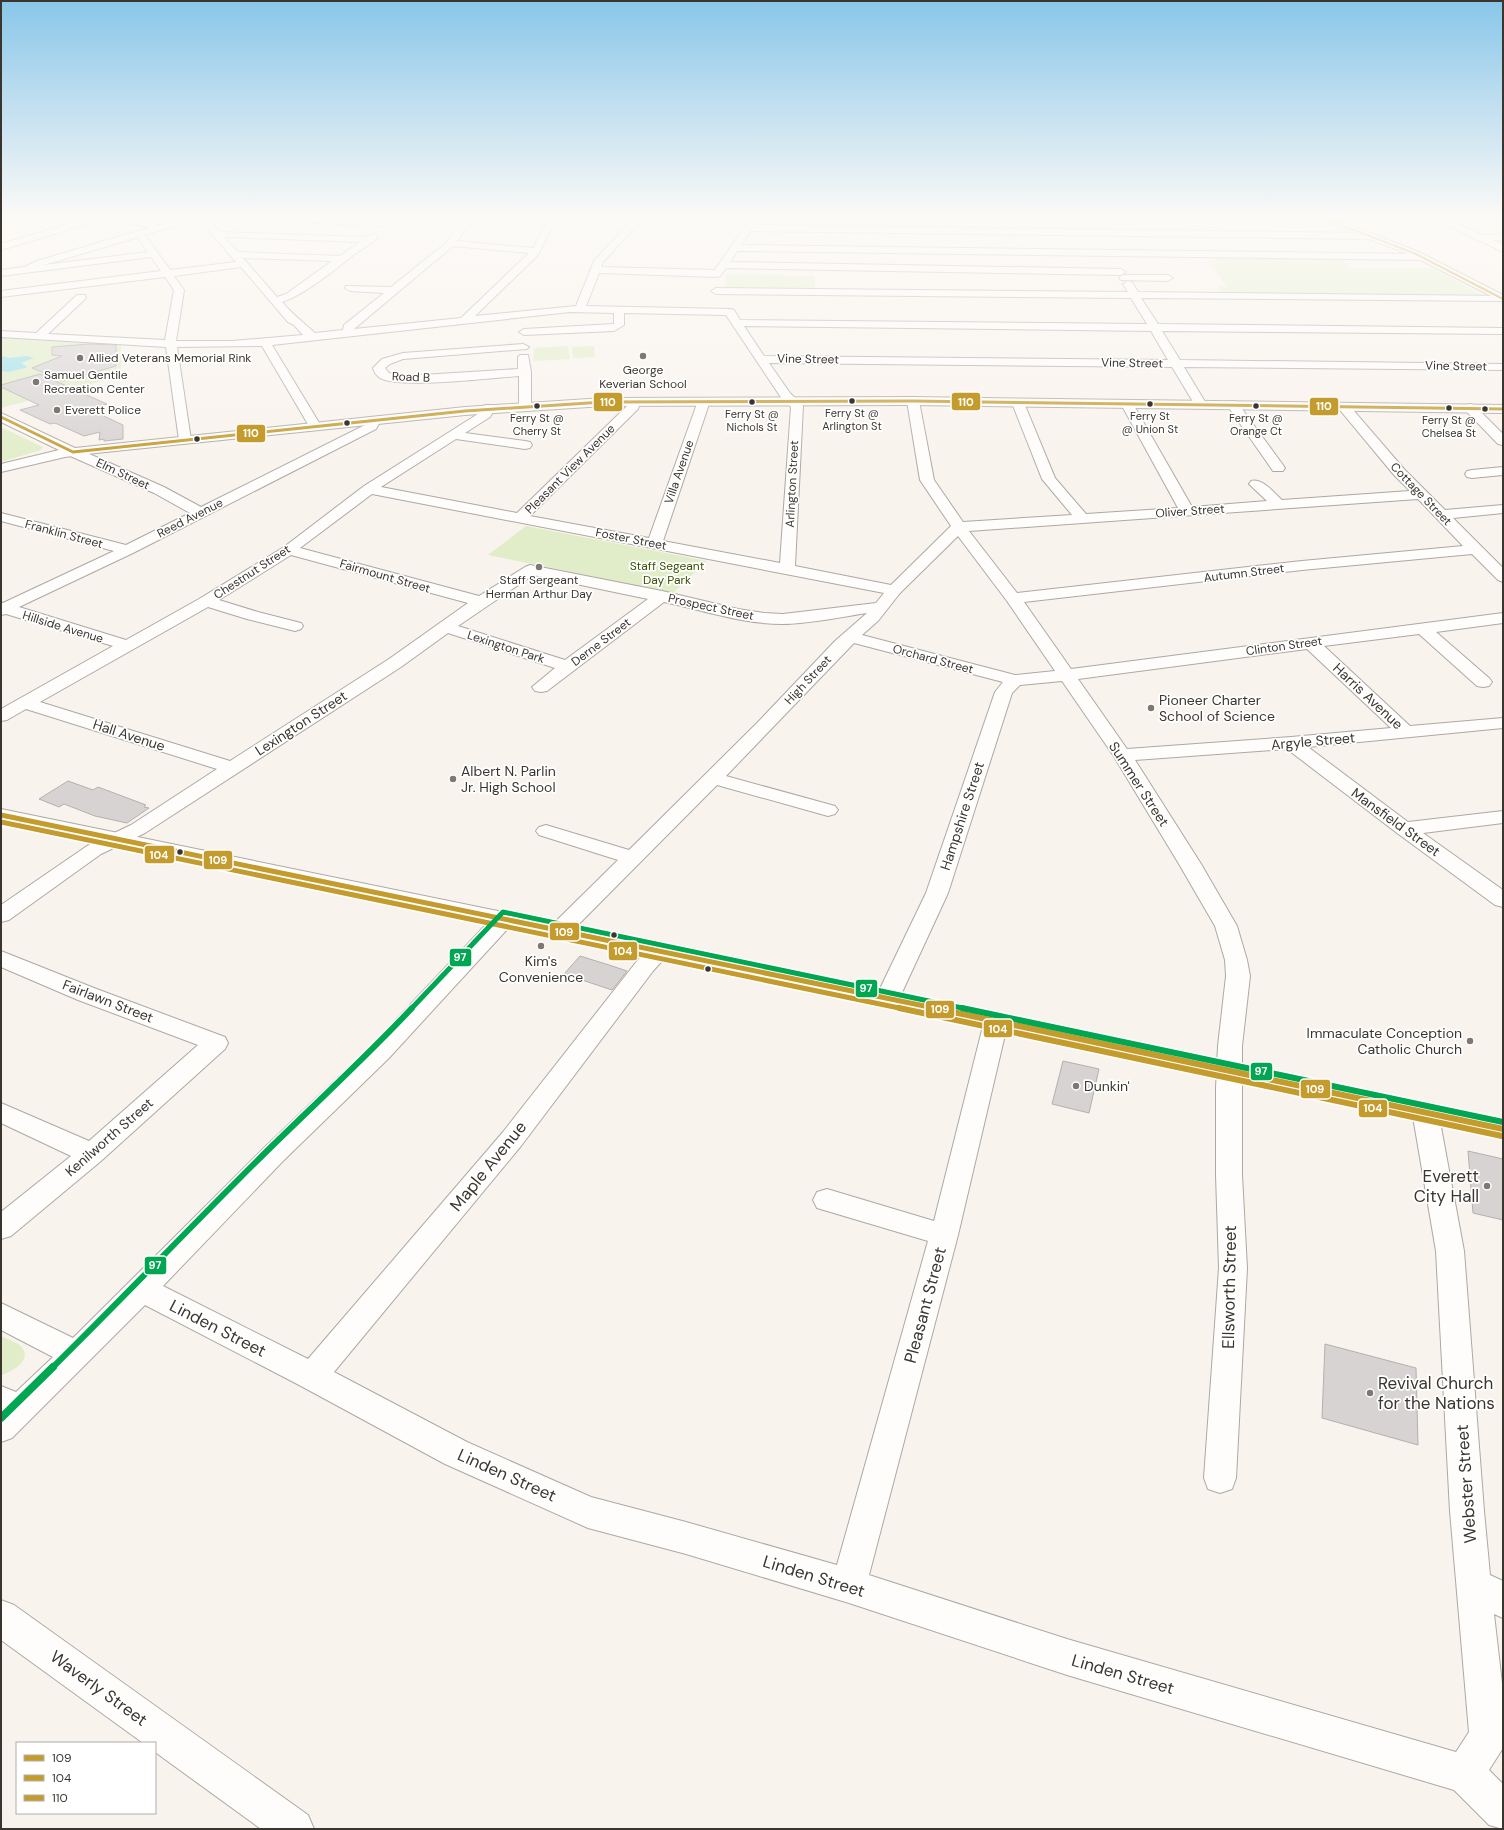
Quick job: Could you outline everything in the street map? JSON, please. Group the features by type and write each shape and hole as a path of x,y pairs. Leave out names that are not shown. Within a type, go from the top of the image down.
{"main road":[{"path":"39,336 76,301"},
{"path":"178,301 170,339 185,440"},
{"path":"276,301 292,320 298,323 311,336"},
{"path":"349,332 348,327 379,301"},
{"path":"465,320 484,301"},
{"path":"580,308 583,301"},
{"name":"Arlington Street","path":"723,301 760,359 797,407 787,570"},
{"path":"1139,301 1201,405"},
{"path":"1,334 213,345 265,342 580,308 730,312"},
{"path":"524,332 623,327 619,325 619,310"},
{"path":"524,314 523,347 525,406"},
{"path":"737,323 1503,331"},
{"path":"265,342 315,426"},
{"name":"Road B","path":"523,347 403,356 385,362 379,368 380,372 387,377 406,380 524,372"},
{"name":"Vine Street","path":"760,359 1503,367"},
{"path":"1,468 73,452 489,408 525,406 704,401 913,401 1503,409"},
{"name":"Villa Avenue","path":"655,544 704,401"},
{"path":"913,401 927,480 959,527"},
{"name":"Pleasant View Avenue","path":"520,518 634,406 634,402"},
{"path":"1018,402 1049,479 1082,518"},
{"path":"1127,404 1186,511"},
{"path":"1233,405 1278,468"},
{"name":"Cottage Street","path":"1344,407 1420,495 1503,577"},
{"name":"Chestnut Street","path":"1,716 206,601 289,550 369,489 486,414 489,408"},
{"path":"1470,408 1503,441"},
{"name":"Elm Street","path":"1,418 159,490 201,513"},
{"name":"Reed Avenue","path":"2,608 128,550 372,426 375,420"},
{"path":"454,435 525,446"},
{"path":"1472,474 1503,471"},
{"path":"1256,484 1278,504"},
{"name":"Foster Street","path":"369,489 894,590"},
{"name":"Oliver Street","path":"959,527 1420,495"},
{"path":"1440,515 1503,509"},
{"name":"Franklin Street","path":"1,517 128,550"},
{"name":"High Street","path":"559,931 713,778 851,637 872,618 894,590 959,527"},
{"name":"Summer Street","path":"959,527 1013,598 1122,756 1190,864 1226,926 1236,960 1238,976 1229,1071"},
{"name":"Autumn Street","path":"1013,598 1239,574 1358,559 1476,549"},
{"name":"Fairmount Street","path":"289,550 481,602"},
{"name":"Prospect Street","path":"481,602 530,570 662,596 738,614 784,619 880,607"},
{"name":"Derne Street","path":"541,688 662,596"},
{"path":"206,601 253,616 294,626"},
{"name":"Lexington Street","path":"1,915 94,850 138,829 395,663 481,602"},
{"name":"Hillside Avenue","path":"2,608 126,645"},
{"name":"Clinton Street","path":"1066,675 1503,618"},
{"name":"Lexington Park","path":"445,627 568,667"},
{"path":"1422,628 1483,682"},
{"name":"Orchard Street","path":"851,637 1015,680"},
{"name":"Harris Avenue","path":"1311,643 1407,733"},
{"path":"1015,680 1066,675"},
{"name":"Hampshire Street","path":"887,999 937,892 1001,699 1004,692 1015,680"},
{"name":"Hall Avenue","path":"25,703 232,768"},
{"name":"Argyle Street","path":"1122,756 1291,744 1503,723"},
{"name":"Mansfield Street","path":"1291,744 1404,829 1503,900"},
{"path":"713,778 828,810"},
{"path":"1,815 1425,1111 1503,1129"},
{"path":"1404,829 1503,817"},
{"path":"546,831 631,858"},
{"path":"7,1412 76,1354 142,1290 274,1154 380,1052 504,919"},
{"name":"Maple Avenue","path":"312,1376 512,1139 644,966 659,952"},
{"name":"Fairlawn Street","path":"1,958 86,994 216,1042"},
{"name":"Pleasant Street","path":"849,1586 944,1235 996,1022"},
{"name":"Kenilworth Street","path":"1,1228 92,1154 216,1042"},
{"name":"Ellsworth Street","path":"1220,1478 1233,1268 1229,1175 1229,1071"},
{"name":"Webster Street","path":"1425,1111 1450,1251 1467,1510 1474,1585 1495,1725"},
{"path":"1,1112 92,1154"},
{"path":"826,1200 944,1235"},
{"name":"Linden Street","path":"142,1290 312,1376 456,1453 588,1512 686,1538 849,1586 1067,1657 1465,1774 1503,1811"},
{"path":"1,1316 76,1354"},
{"path":"1474,1585 1503,1600"},
{"name":"Waverly Street","path":"1,1618 294,1829"},
{"path":"1465,1774 1495,1725"}],"green space":[{"path":"1,336 121,344 121,376 1,408"},
{"path":"568,346 570,359 533,361 534,348"},
{"path":"594,346 595,357 573,358 572,347"},
{"path":"1,427 43,447 41,450 1,462"},
{"name":"Staff Segeant Day Park","path":"526,526 707,561 673,593 488,555"},
{"path":"1,1336 19,1345 25,1354 22,1362 18,1366 1,1375"}],"water":[{"path":"1,356 9,358 27,356 34,358 21,363 27,367 9,372 1,371"}],"building":[{"name":"Allied Veterans Memorial Rink","path":"89,344 116,345 116,366 63,381 32,368 62,356 52,355 52,347"},
{"path":"40,374 107,404 91,410 123,425 123,439 104,441 104,439 99,440 100,432 84,436 55,423 50,424 20,410 39,405 1,387 1,385"},
{"path":"68,781 93,790 98,787 146,805 144,807 149,808 127,823 95,816 64,804 59,807 39,799"},
{"path":"580,956 627,971 612,990 564,974"},
{"name":"Dunkin'","path":"1063,1061 1099,1069 1089,1113 1052,1104"},
{"name":"Everett City Hall","path":"1468,1151 1503,1159 1503,1220 1473,1213"},
{"name":"Revival Church for the Nations","path":"1325,1344 1416,1368 1418,1445 1322,1418"}],"transit line":[{"name":"110","path":"73,452 465,411 604,402 913,401 1503,409"},
{"name":"110","path":"1,417 73,452"},
{"name":"109","path":"1,815 1053,1033 1503,1129"},
{"name":"104","path":"1,822 1052,1040 1502,1136"},
{"name":"97","path":"1,1418 137,1284 269,1149 375,1047 503,912 1503,1122"}],"place":[{"name":"George Keverian School","path":"643,356"},
{"name":"Allied Veterans Memorial Rink","path":"80,358"},
{"name":"Samuel Gentile Recreation Center","path":"36,382"},
{"name":"Ferry St @ Arlington St","path":"852,401"},
{"name":"Ferry St @ Nichols St","path":"752,402"},
{"name":"Ferry St @ Union St","path":"1150,404"},
{"name":"Ferry St @ Cherry St","path":"537,406"},
{"name":"Ferry St @ Orange Ct","path":"1256,406"},
{"name":"Ferry St @ Chelsea St","path":"1449,408"},
{"name":"Everett Police","path":"57,410"},
{"name":"Staff Sergeant Herman Arthur Day","path":"539,567"},
{"name":"Pioneer Charter School of Science","path":"1151,708"},
{"name":"Albert N. Parlin Jr. High School","path":"453,779"},
{"name":"Kim's Convenience","path":"541,946"},
{"name":"Immaculate Conception Catholic Church","path":"1470,1041"},
{"name":"Dunkin'","path":"1076,1086"},
{"name":"Everett City Hall","path":"1487,1186"},
{"name":"Revival Church for the Nations","path":"1370,1393"}]}
